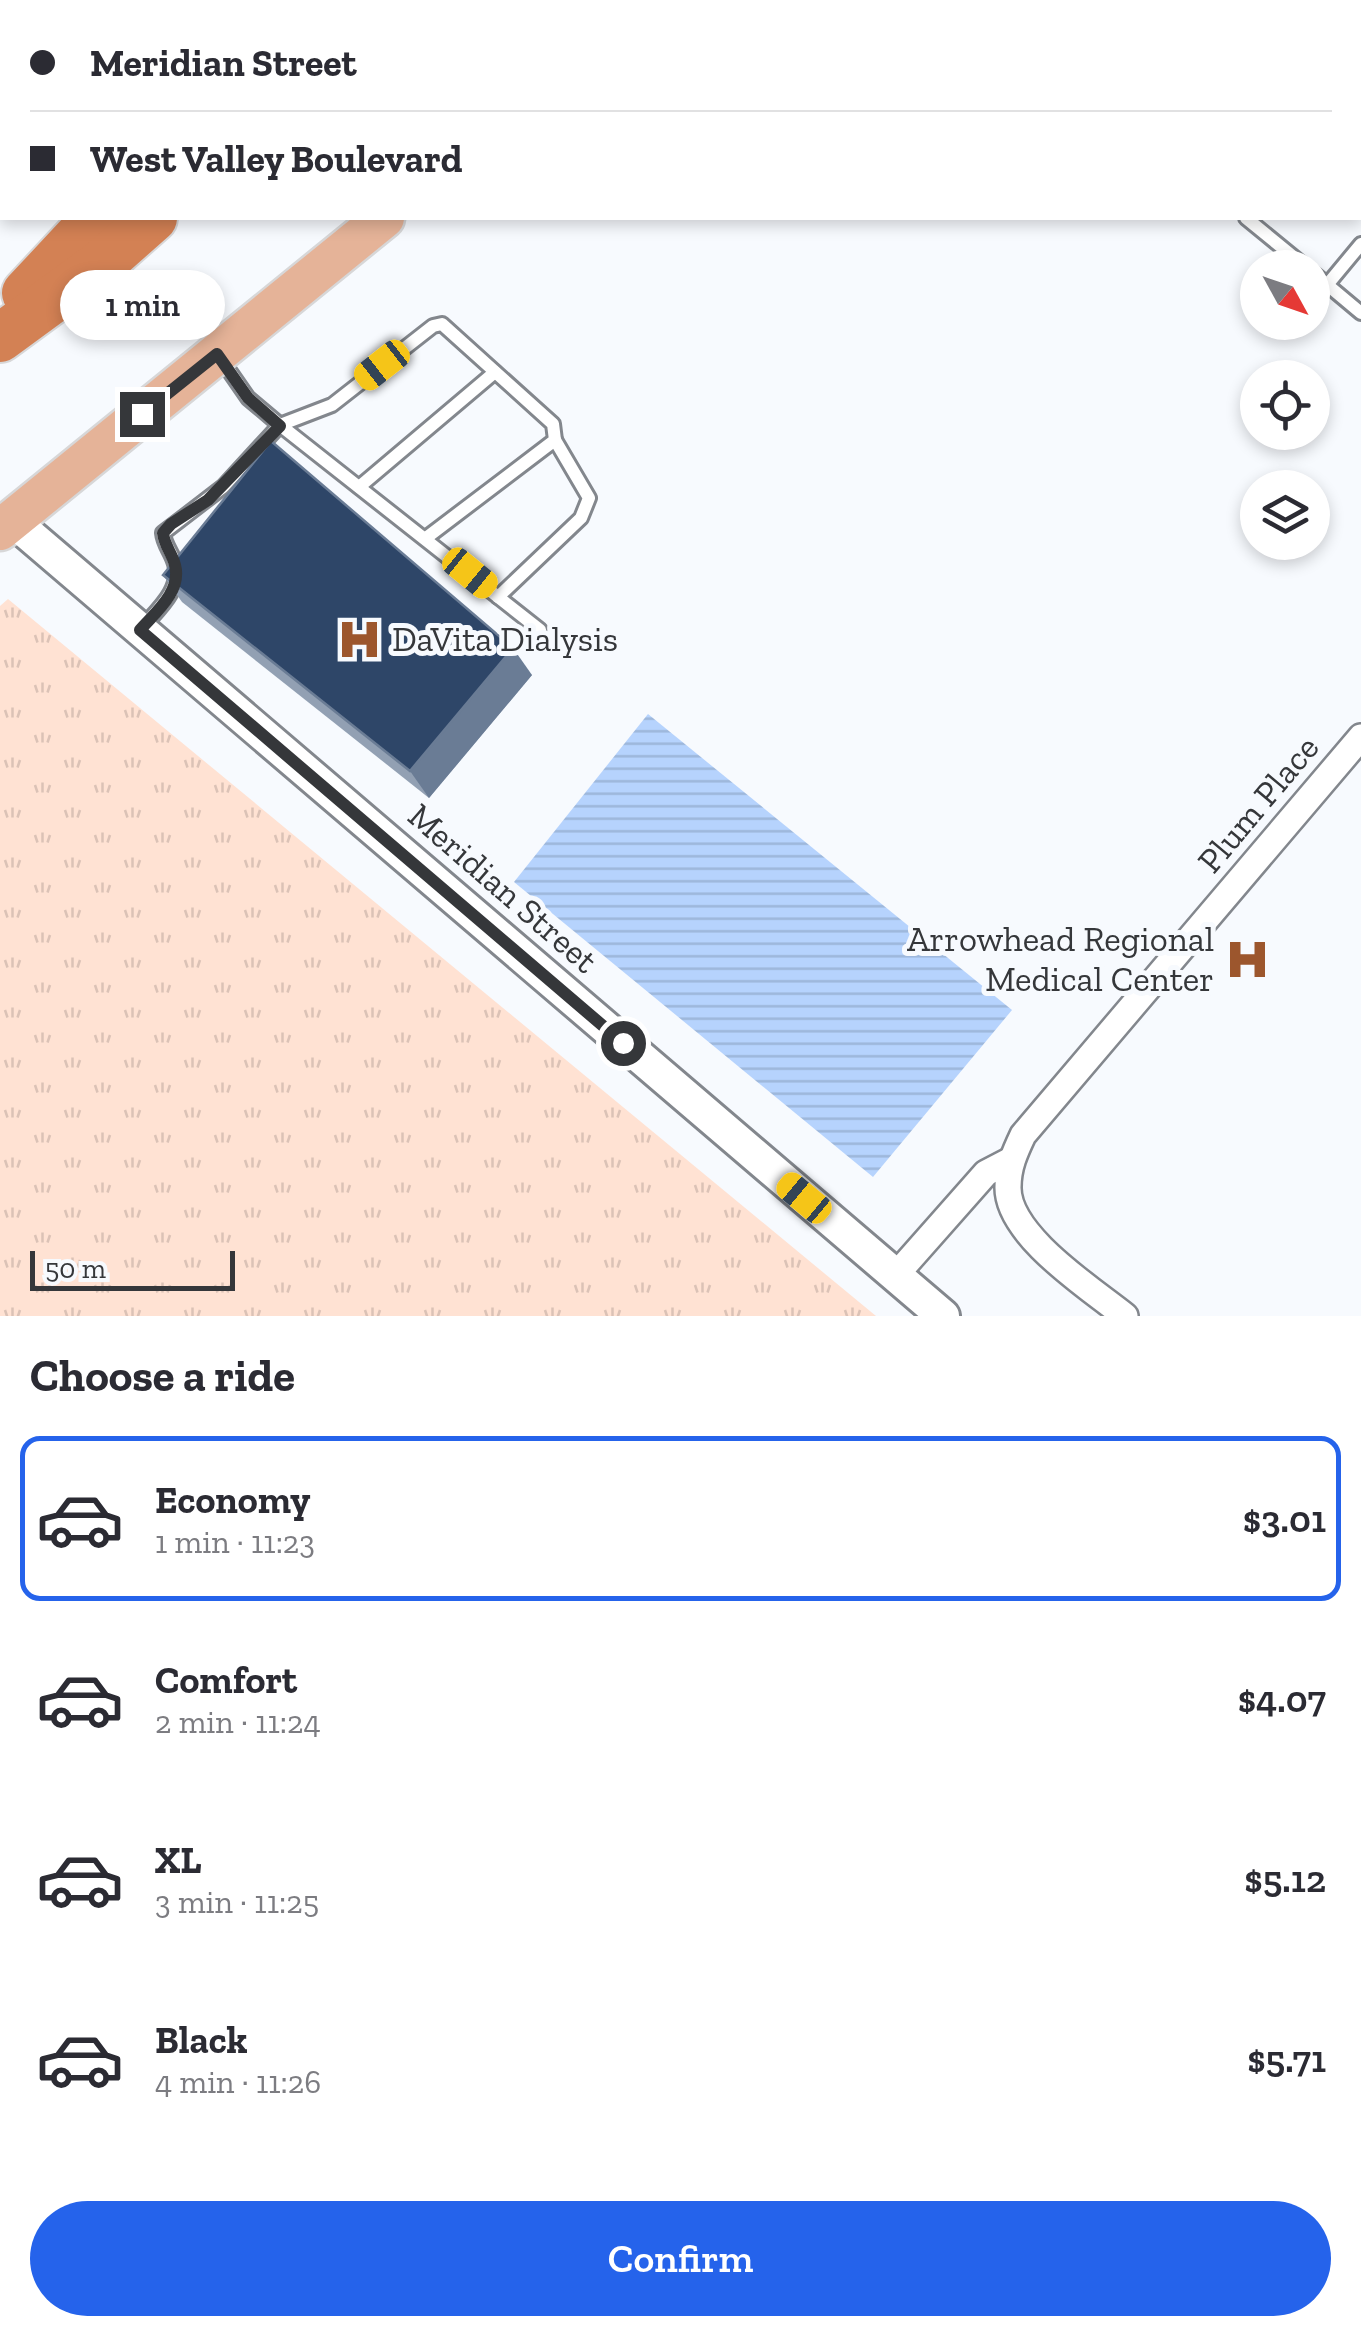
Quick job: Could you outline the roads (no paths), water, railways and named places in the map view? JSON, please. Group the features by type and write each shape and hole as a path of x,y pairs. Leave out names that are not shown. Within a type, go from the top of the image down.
{"highway":[{"path":"0,321 94,220"},
{"path":"0,338 102,264 151,220"}],"main road":[{"path":"6,525 382,220"}],"street":[{"name":"Meridian Street","path":"6,525 140,630 943,1316"},
{"name":"Plum Place","path":"895,1276 986,1172 1011,1160 1023,1135 1361,736"},
{"path":"1011,1160 1007,1190 1014,1212 1038,1245 1124,1316"}],"lane":[{"path":"1248,220 1285,250"},
{"path":"1330,283 1361,244"},
{"path":"1330,287 1361,312"},
{"path":"140,630 176,583 177,570 163,533 216,494 280,426 332,405 433,326 442,324 553,424 554,440 589,498 581,518 498,596"},
{"path":"217,354 248,398 280,426 540,630"},
{"path":"360,487 495,372"},
{"path":"426,538 554,440"}],"water":[{"path":"648,714 1012,1010 873,1177 514,882"}],"place":[{"name":"DaVita Dialysis","path":"359,639"},
{"name":"Arrowhead Regional Medical Center","path":"1247,959"}]}
